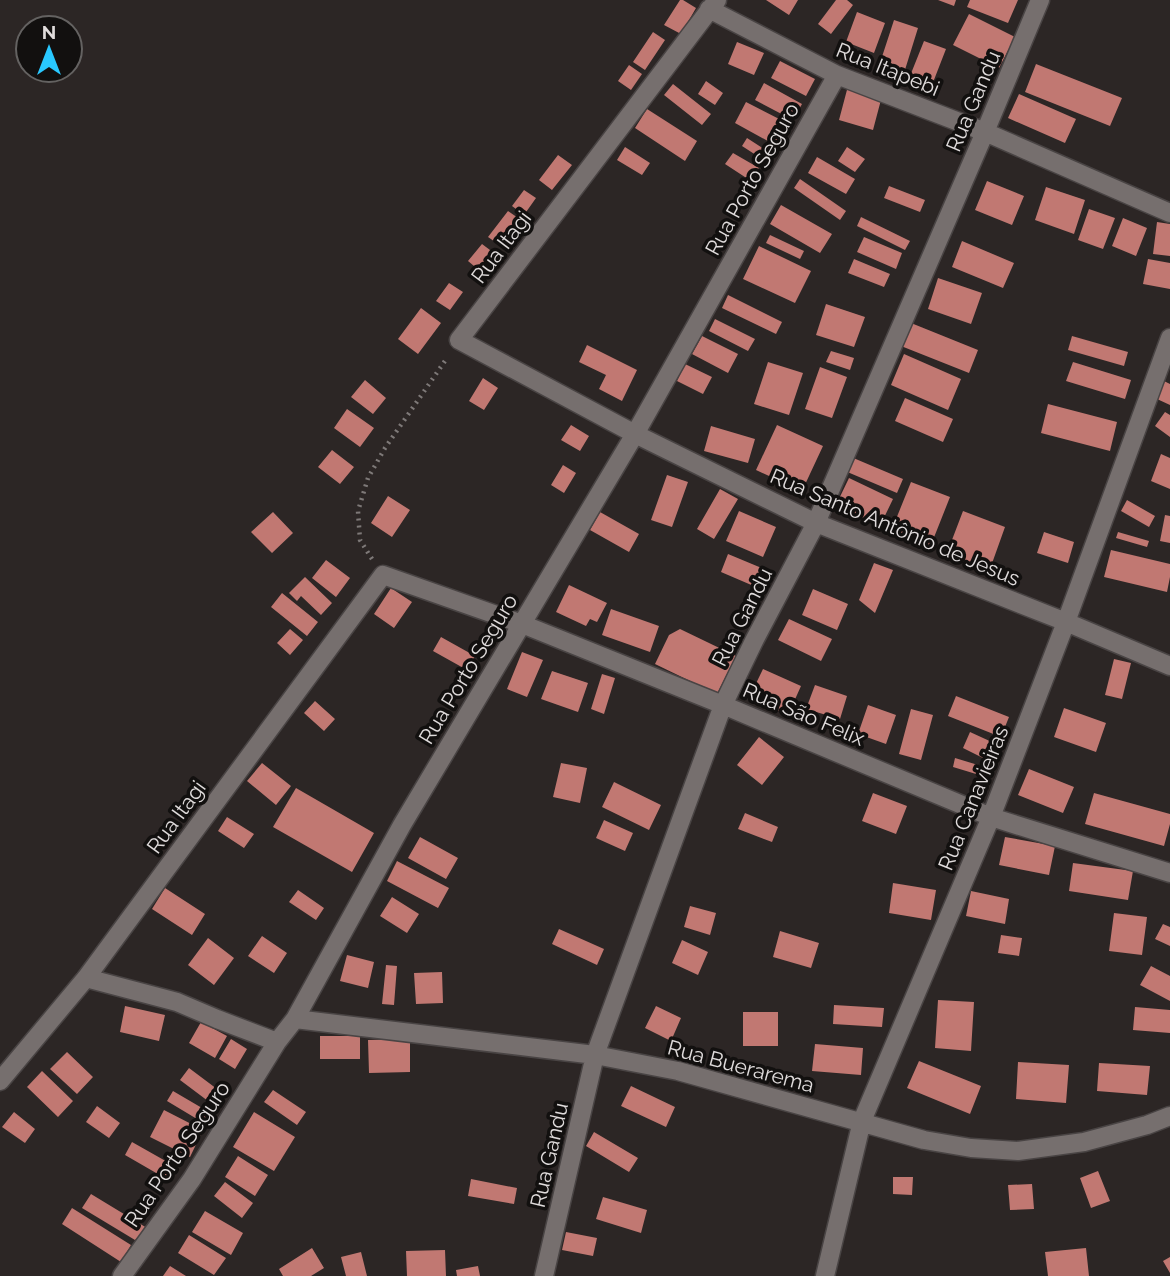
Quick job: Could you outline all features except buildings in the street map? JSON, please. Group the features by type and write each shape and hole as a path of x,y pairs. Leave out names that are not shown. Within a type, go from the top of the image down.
{"street":[{"name":"Rua Gandu","path":"544,1276 595,1055 723,705 816,523 1040,0"},
{"name":"Rua Itapebi","path":"713,4 837,75 985,132 1170,213"},
{"name":"Rua Itagi","path":"459,340 713,4"},
{"name":"Rua Porto Seguro","path":"122,1276 192,1179 277,1042 295,1019 401,825 635,434 837,75"},
{"name":"Rua Canavieiras","path":"825,1276 862,1121 991,817 1170,338"},
{"name":"Rua Santo Antônio de Jesus","path":"459,340 635,434 816,523 1170,666"},
{"name":"Rua Itagi","path":"0,1082 86,978 383,575"},
{"name":"Rua São Felix","path":"383,575 522,624 991,817 1168,867"},
{"path":"86,978 177,1002 277,1042"},
{"name":"Rua Buerarema","path":"295,1019 595,1055 678,1071 923,1140 971,1148 1018,1151 1084,1142 1170,1116"}],"path":[{"path":"360,540 358,511 368,478 385,448 459,340"}]}
